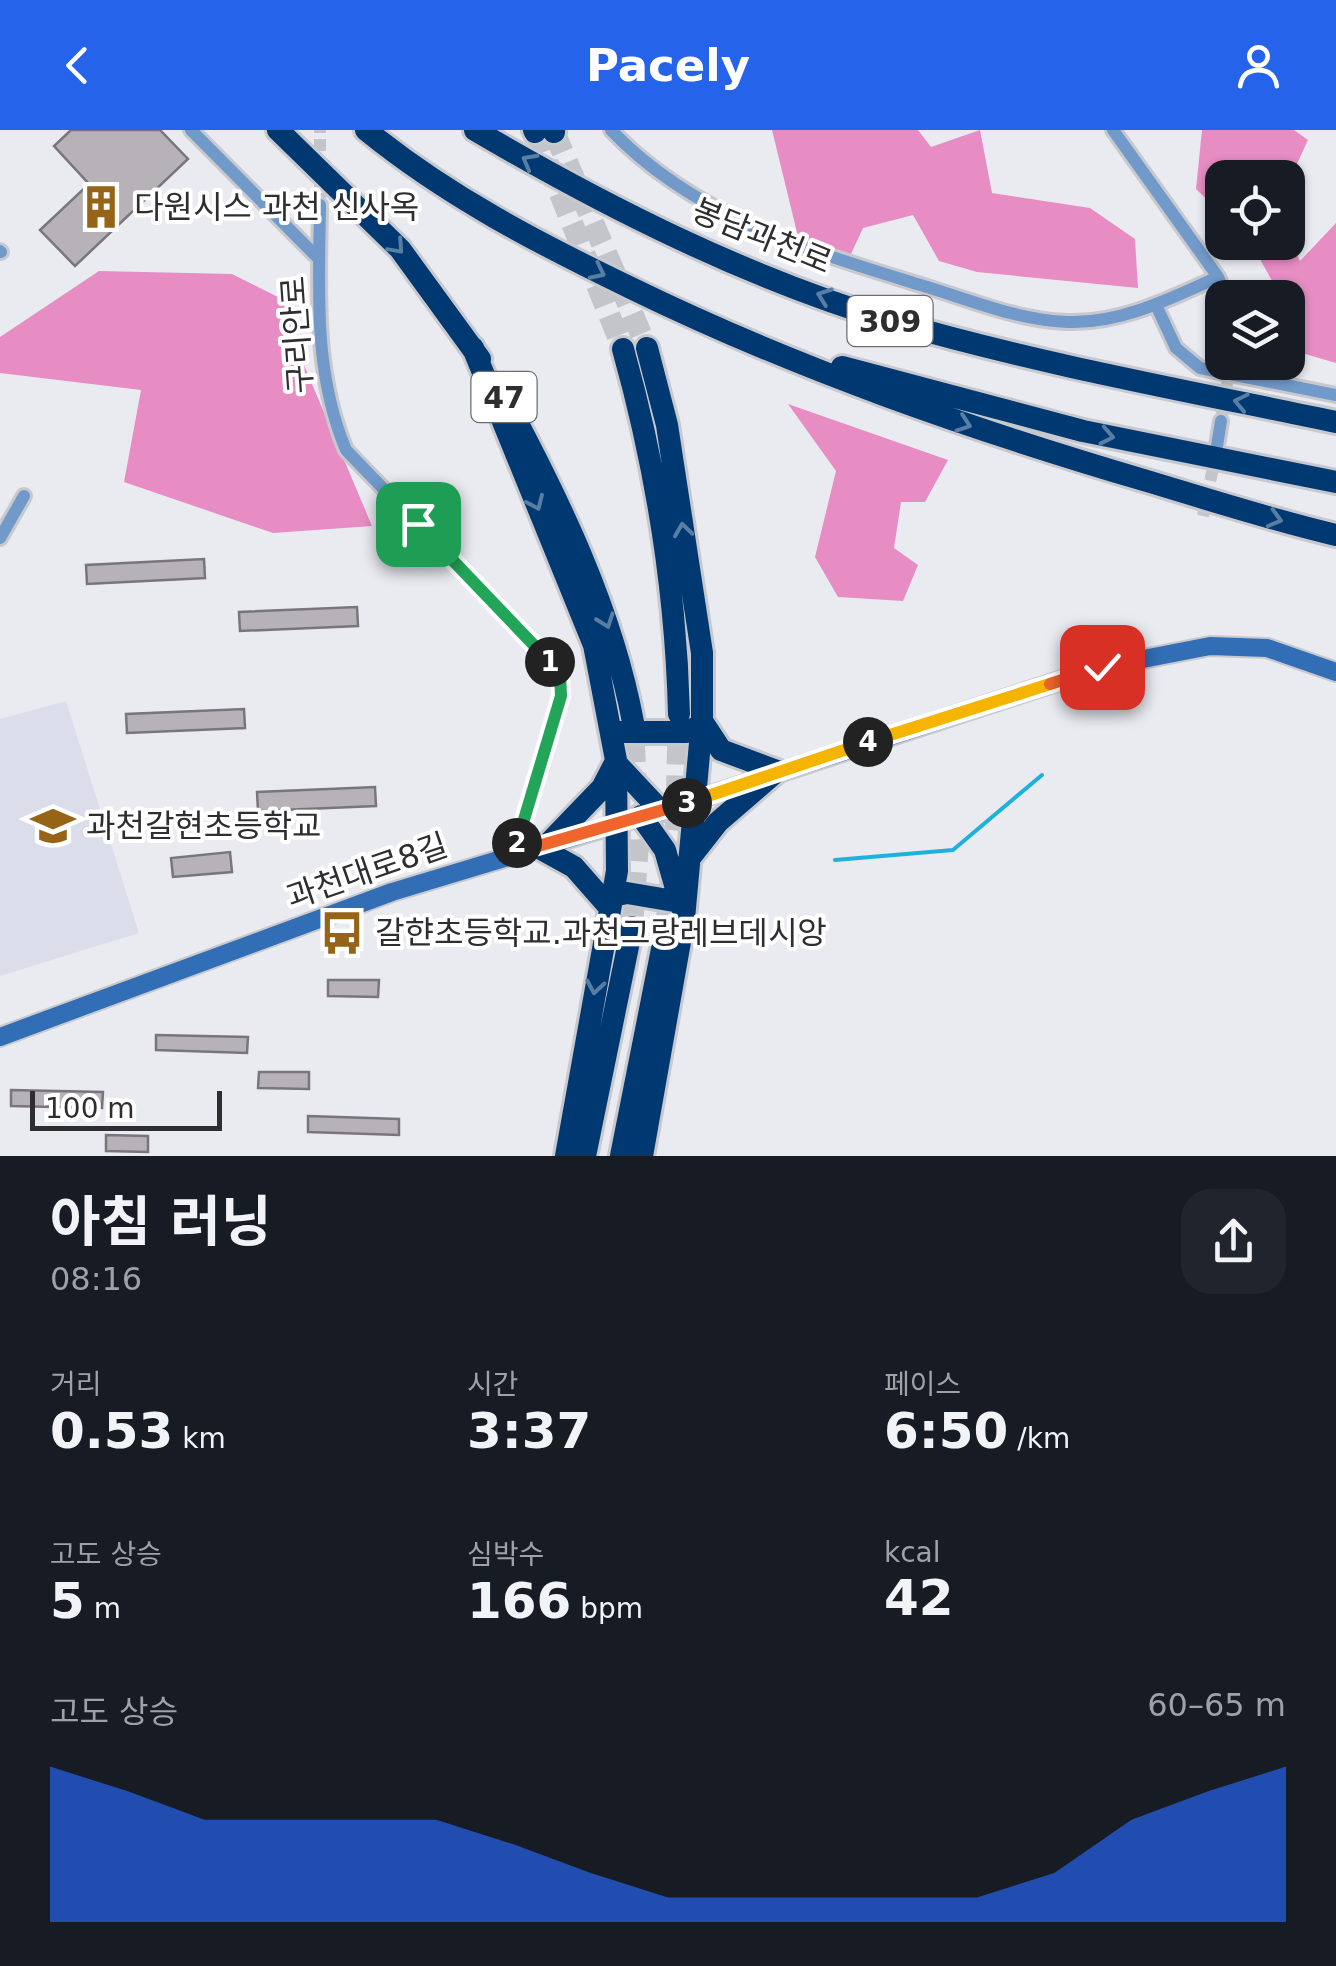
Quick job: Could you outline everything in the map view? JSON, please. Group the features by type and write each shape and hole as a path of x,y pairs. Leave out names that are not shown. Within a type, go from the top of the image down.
{"highway":[{"name":"47","path":"278,130 400,249 473,348 594,645 622,725"},
{"name":"309","path":"366,130 399,157 542,245 710,326 1010,414 1336,482"},
{"name":"봉담과천로","path":"475,130 664,232 891,321 1037,359 1336,422"},
{"path":"710,326 848,384 958,422 1336,536"},
{"path":"621,1156 689,859 694,720 702,653 667,425 647,348"},
{"path":"623,349 660,526 675,631 694,720 721,750 776,771 718,822 689,859"},
{"path":"622,725 623,734 686,732 694,720"},
{"path":"611,902 574,867 533,847 602,788 616,762 622,725"},
{"path":"616,762 640,816 665,850 676,917 642,1156"},
{"path":"566,1156 611,902 640,816 616,762"},
{"path":"611,902 627,893 676,917"},
{"path":"585,1156 632,927"}],"street":[{"path":"191,130 320,259"},
{"path":"611,130 670,180 719,211 844,262 1022,317 1102,320 1156,305 1218,277"},
{"path":"1114,130 1219,280"},
{"name":"구리안로","path":"320,205 322,366 330,410 346,450 560,672 561,696 533,847"},
{"path":"1156,305 1176,348 1200,368 1336,395"},
{"path":"1217,446 1222,421"},
{"path":"0,538 24,496"},
{"name":"과천대로8길","path":"0,1038 392,892 1154,655 1210,646 1267,648 1336,672"}],"shaded area":[{"path":"772,130 918,130 931,147 980,130 992,193 1090,208 1135,239 1138,288 977,272 939,261 913,215 863,228 851,254 802,253"},
{"path":"1202,130 1294,130 1308,140 1299,160 1205,160 1205,198 1196,189"},
{"path":"1336,223 1336,363 1305,354 1305,280 1272,280 1260,260 1300,261"},
{"path":"99,271 232,274 292,304 304,365 372,526 273,533 124,482 141,390 0,373 0,337"},
{"path":"788,404 948,460 925,502 901,502 894,548 918,565 903,601 838,597 815,557 836,471"},
{"name":"과천갈현초등학교","path":"66,701 139,933 0,976 0,719"}],"building":[{"name":"다원시스 과천 신사옥","path":"71,130 160,130 188,159 75,266 40,230 89,184 54,146"},
{"path":"204,559 205,578 87,584 86,565"},
{"path":"357,607 358,626 240,631 239,612"},
{"path":"244,709 245,728 127,733 126,714"},
{"path":"375,787 376,806 258,811 257,792"},
{"path":"230,852 232,872 173,877 171,858"},
{"path":"328,980 379,980 378,997 328,996"},
{"path":"156,1035 248,1037 247,1053 156,1050"},
{"path":"259,1072 309,1072 309,1089 258,1088"},
{"path":"11,1090 103,1092 102,1108 11,1106"},
{"path":"308,1116 399,1119 399,1135 308,1132"},
{"path":"106,1135 148,1136 148,1152 106,1151"}],"waterway":[{"path":"835,860 953,850 1042,775"}],"tunnel":[{"path":"320,130 320,205"},
{"path":"535,132 623,349"},
{"path":"554,132 647,348"},
{"path":"1221,421 1228,380"},
{"path":"1203,516 1216,453"},
{"path":"666,929 676,827 679,714"},
{"path":"632,927 638,843 633,722"}],"place":[{"name":"다원시스 과천 신사옥","path":"101,207"},
{"name":"과천갈현초등학교","path":"53,826"},
{"name":"갈햔초등학교.과천그랑레브데시앙","path":"342,933"}],"route":[{"path":"418,524 560,672 561,696 514,853 692,801 1102,667"}]}
